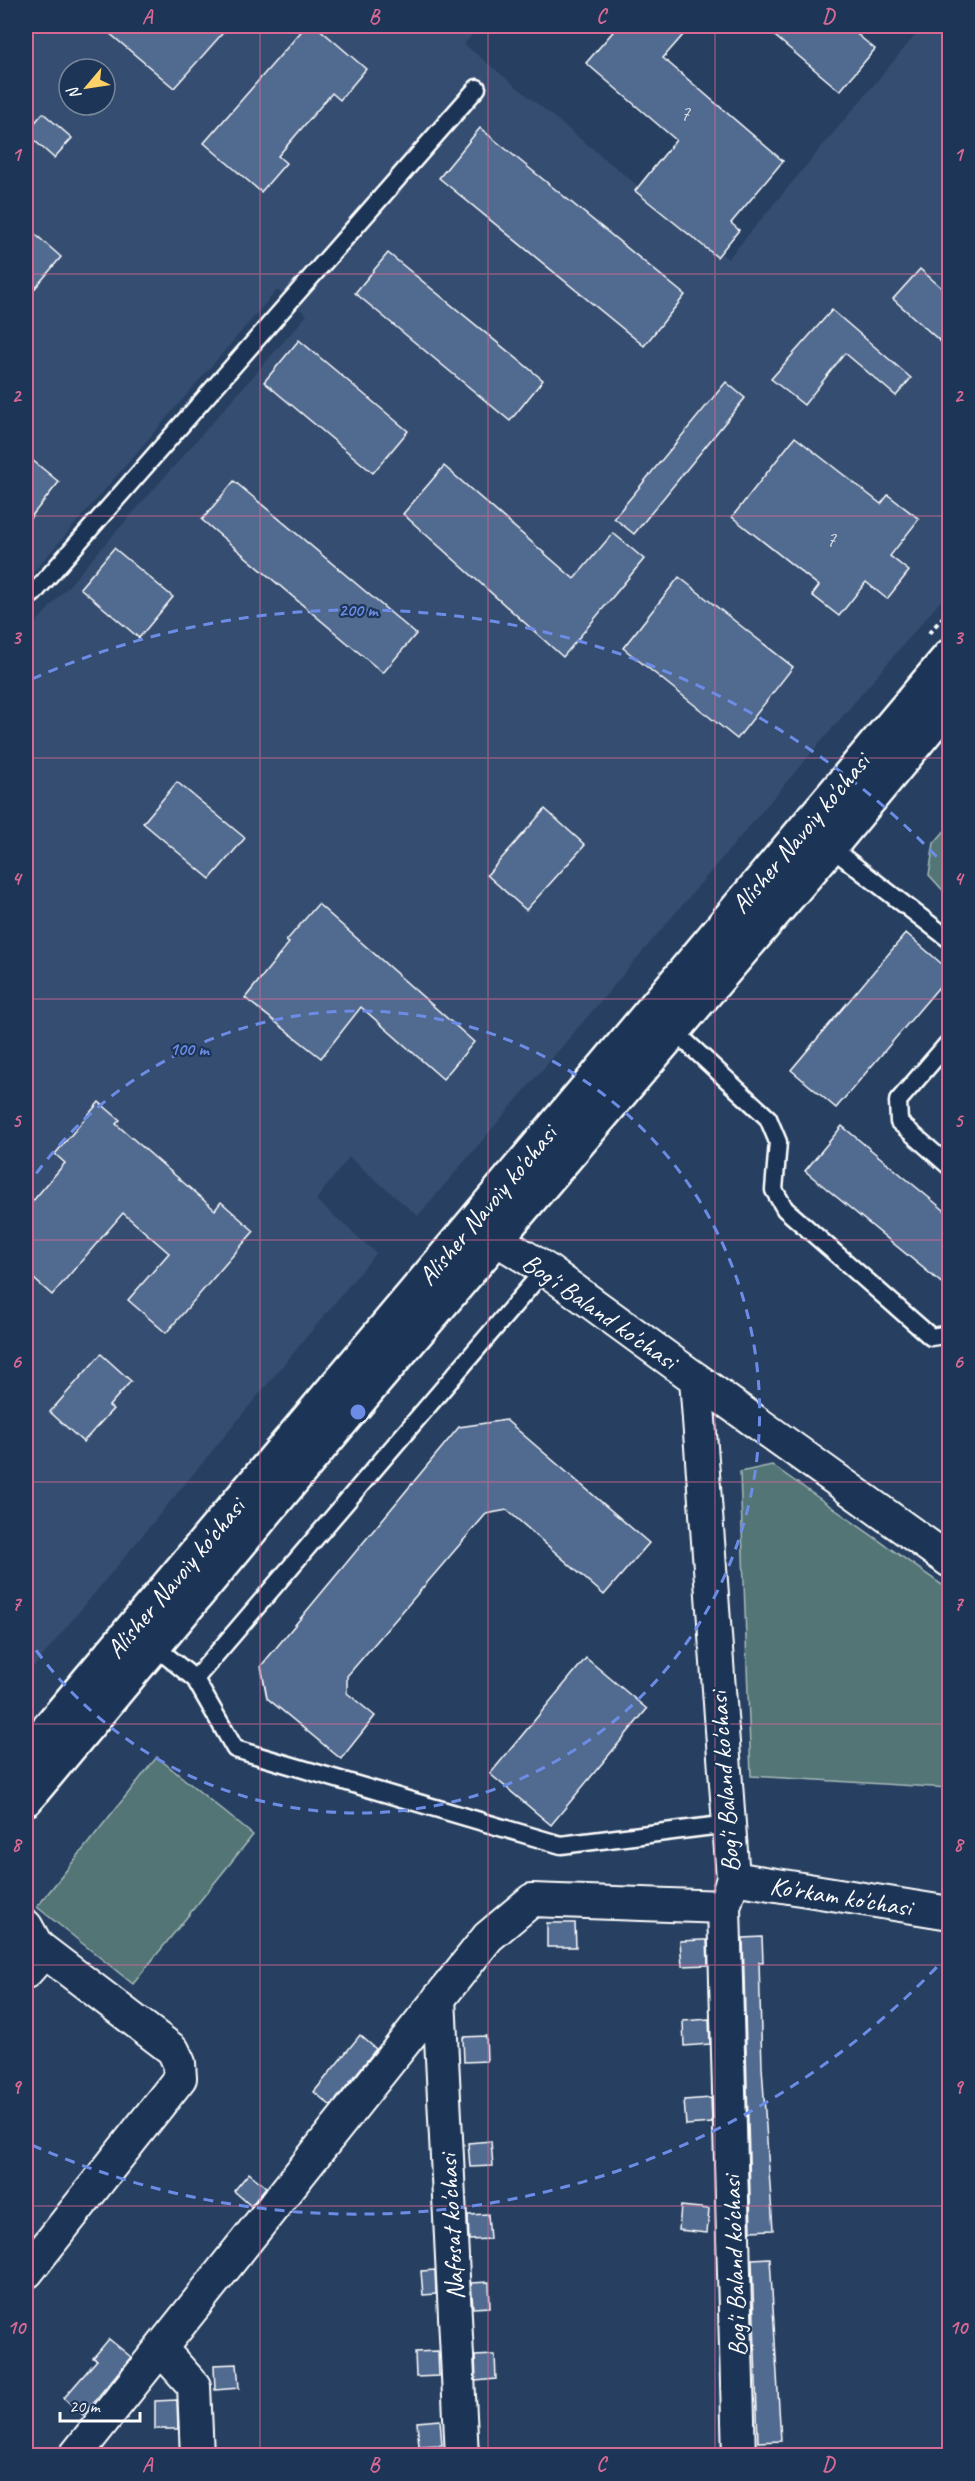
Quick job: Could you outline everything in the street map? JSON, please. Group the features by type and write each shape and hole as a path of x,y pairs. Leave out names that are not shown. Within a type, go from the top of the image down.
{"main road":[{"name":"Alisher Navoiy ko'chasi","path":"26,1799 153,1645 486,1230 662,1020 805,827 950,656"},
{"name":"Alisher Navoiy ko'chasi","path":"662,1020 830,847 950,702"},
{"name":"Alisher Navoiy ko'chasi","path":"26,1755 439,1261 486,1230"}],"street":[{"name":"Bog'i Baland ko'chasi","path":"486,1230 545,1269 696,1379 734,1878 724,1907 739,2456"},
{"path":"696,1379 950,1561"},
{"name":"Ko'rkam ko'chasi","path":"734,1878 950,1913"},
{"path":"75,2456 488,1936 532,1900 724,1907"},
{"path":"27,2271 180,2078 179,2063 172,2050 29,1948"},
{"name":"Nafosat ko'chasi","path":"439,1998 462,2456"},
{"path":"161,2349 194,2386 197,2456"}],"lane":[{"path":"33,594 477,88"},
{"path":"805,827 950,940"},
{"path":"662,1020 768,1118 778,1142 774,1190 785,1209 931,1337 950,1334"},
{"path":"950,1041 898,1101 899,1122 950,1167"},
{"path":"195,1679 545,1269"},
{"path":"153,1645 195,1679 236,1749 561,1845 729,1824"}],"shaded area":[{"path":"26,26 480,26 464,44 728,259 923,26 949,26 949,591 418,1216 349,1157 316,1200 376,1253 26,1676 26,617 35,624 307,315 277,290 31,575 26,570"}],"green space":[{"path":"949,826 949,897 929,875 934,843"},
{"path":"772,1465 949,1590 949,1788 751,1776 740,1472"},
{"path":"157,1757 253,1835 133,1984 37,1907"}],"building":[{"path":"101,26 229,26 174,88"},
{"path":"306,26 316,26 366,69 340,100 332,93 278,156 286,163 261,192 204,143"},
{"path":"618,26 691,26 663,58 783,161 731,223 739,230 717,257 635,191 676,140 586,63"},
{"path":"763,26 847,26 875,49 840,91"},
{"path":"43,113 72,138 54,158 26,133"},
{"path":"480,128 685,295 644,346 439,178"},
{"path":"26,226 61,257 26,299"},
{"path":"388,253 543,380 510,421 355,293"},
{"path":"920,269 950,295 950,350 893,299"},
{"path":"832,310 911,378 896,396 845,353 804,405 771,379"},
{"path":"299,340 408,431 373,473 264,382"},
{"path":"726,382 745,398 634,534 614,518"},
{"path":"795,437 881,504 888,495 919,519 890,556 909,571 887,599 866,582 839,616 812,595 819,586 732,517"},
{"path":"26,455 59,482 26,523"},
{"path":"444,466 574,579 613,533 644,559 563,657 403,514"},
{"path":"234,481 416,634 383,673 202,520"},
{"path":"114,548 173,597 139,638 80,588"},
{"path":"679,577 793,667 737,739 623,648"},
{"path":"177,782 245,838 210,879 143,823"},
{"path":"545,809 585,845 526,910 487,875"},
{"path":"318,904 474,1042 443,1079 361,1007 321,1058 245,998 289,943 286,941"},
{"path":"906,933 950,971 950,974 836,1108 791,1070"},
{"path":"99,1102 120,1120 116,1124 215,1210 221,1202 254,1231 166,1333 128,1300 169,1253 123,1213 52,1295 26,1272 26,1209 65,1163 55,1154"},
{"path":"842,1126 950,1215 950,1290 805,1171"},
{"path":"101,1354 131,1381 109,1406 113,1409 83,1442 50,1412"},
{"path":"506,1420 649,1543 604,1595 507,1510 486,1514 347,1676 347,1693 375,1716 341,1759 267,1698 261,1666 459,1427"},
{"path":"586,1658 647,1709 551,1825 490,1774"},
{"path":"547,1923 575,1923 576,1947 547,1947"},
{"path":"762,1937 763,1962 759,1962 762,2067 773,2230 751,2231 743,1938"},
{"path":"707,1940 708,1965 682,1966 680,1941"},
{"path":"709,2019 710,2044 684,2046 683,2021"},
{"path":"360,2035 376,2049 331,2106 314,2092"},
{"path":"486,2036 487,2061 464,2062 463,2037"},
{"path":"711,2098 712,2123 686,2125 684,2100"},
{"path":"491,2141 493,2166 470,2167 468,2143"},
{"path":"249,2173 266,2187 251,2206 234,2191"},
{"path":"681,2206 709,2209 707,2233 679,2230"},
{"path":"488,2214 490,2239 469,2240 468,2215"},
{"path":"770,2258 781,2441 758,2442 752,2259"},
{"path":"435,2270 436,2294 423,2295 421,2271"},
{"path":"489,2282 490,2307 473,2308 471,2283"},
{"path":"109,2339 131,2357 83,2415 64,2398 97,2360 93,2358"},
{"path":"438,2351 439,2376 416,2377 415,2352"},
{"path":"495,2355 496,2379 476,2381 475,2356"},
{"path":"237,2364 239,2388 215,2390 214,2365"},
{"path":"177,2400 178,2429 155,2429 155,2401"},
{"path":"440,2420 442,2445 419,2446 417,2422"}]}
